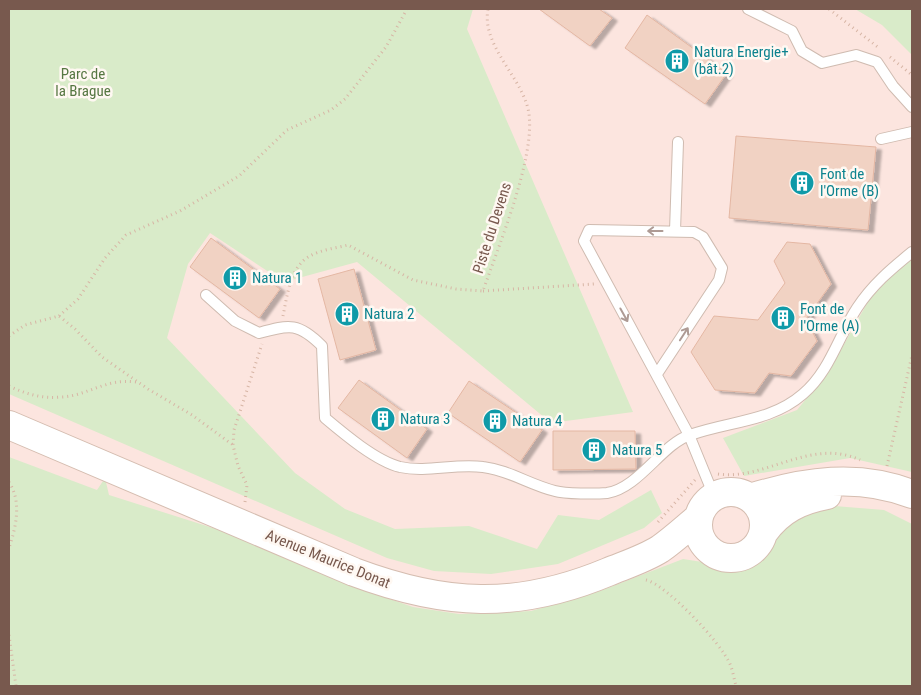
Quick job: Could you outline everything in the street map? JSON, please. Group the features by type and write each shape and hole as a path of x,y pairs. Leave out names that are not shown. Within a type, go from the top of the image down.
{"main road":[{"name":"Avenue Maurice Donat","path":"9,424 354,572 420,593 450,598 523,598 586,581 617,568 656,538"},
{"path":"750,498 799,484 828,480 881,479 912,494"},
{"path":"709,550 699,535 698,518 707,487 736,492 750,498 762,513 764,532"},
{"path":"656,538 709,550 719,556 730,558 742,556 752,551 759,543 764,532 779,514 808,499 829,494 873,496 912,508"},
{"path":"656,538 698,518"}],"lane":[{"path":"748,9 792,31 802,51 822,63 856,55 878,62 893,86 912,107"},
{"path":"881,139 912,132"},
{"path":"675,231 678,142"},
{"path":"657,374 719,280 722,268 703,237 694,232 589,230 584,241 689,435 707,487"},
{"path":"206,295 235,321 259,333 281,326 306,330 322,346 324,418 385,461 400,467 436,469 463,465 485,467 514,475 556,491 608,493 636,479 658,457 689,435 743,423 770,414 803,394 824,370 856,309 877,281 912,252"}],"path":[{"path":"9,336 25,325 59,316 78,299 105,258 126,235 180,211 239,176 287,130 331,110 345,99 386,47 407,9"},
{"name":"Piste du Devens","path":"281,326 290,284 300,266 309,256 348,245 413,280 456,289 483,291 522,174 529,126 528,112 523,99 491,36 486,19 488,9"},
{"path":"829,9 912,75"},
{"path":"483,291 607,284"},
{"path":"59,316 75,329 102,357 137,382 192,415 233,445"},
{"path":"250,506 244,504 247,485 238,466 233,445 242,402 268,330"},
{"path":"881,479 912,355"},
{"path":"9,386 30,396 62,398 120,380 137,382"},
{"path":"656,538 688,487 696,479 707,487"},
{"path":"9,482 16,501 16,527 9,548"},
{"path":"617,568 623,576 656,582 699,622 729,662 736,686"},
{"path":"9,635 16,686"}],"shaded area":[{"path":"9,9 912,9 912,686 9,686"}],"green space":[{"name":"Parc de la Brague","path":"9,9 473,9 467,29 633,412 551,423 357,262 284,282 210,233 188,264 167,338 295,473 345,509 395,529 469,526 537,549 558,515 599,520 651,490 662,513 644,528 558,564 491,574 434,571 387,558 9,394"},
{"path":"855,9 912,9 912,55 882,25"},
{"path":"912,255 912,472 850,458 744,476 723,438 797,410 829,371 870,298"},
{"path":"9,457 97,490 105,478 109,495 232,534 352,586 413,607 459,614 531,611 600,591 683,559 728,566 745,563 757,555 775,527 822,505 884,510 912,524 912,686 9,686"}],"building":[{"path":"539,9 599,9 612,18 590,46"},
{"name":"Natura Energie+ (bât.2)","path":"647,15 727,73 705,104 625,48"},
{"name":"Font de l'Orme (B)","path":"736,136 876,147 868,230 729,218"},
{"name":"Natura 1","path":"211,238 280,289 259,318 190,267"},
{"name":"Font de l'Orme (A)","path":"787,242 810,244 831,284 806,319 817,341 791,376 769,373 755,393 715,390 691,352 714,316 758,320 785,283 774,261"},
{"name":"Natura 2","path":"354,269 376,350 340,360 318,279"},
{"name":"Natura 3","path":"359,380 427,429 407,458 338,408"},
{"name":"Natura 4","path":"469,381 542,430 520,462 448,413"},
{"name":"Natura 5","path":"553,431 635,431 636,469 553,470"}],"place":[{"name":"Natura Energie+ (bât.2)","path":"677,61"},
{"name":"Font de l'Orme (B)","path":"802,183"},
{"name":"Natura 1","path":"235,278"},
{"name":"Natura 2","path":"347,314"},
{"name":"Font de l'Orme (A)","path":"783,318"},
{"name":"Natura 3","path":"383,419"},
{"name":"Natura 4","path":"495,421"},
{"name":"Natura 5","path":"594,450"}]}
